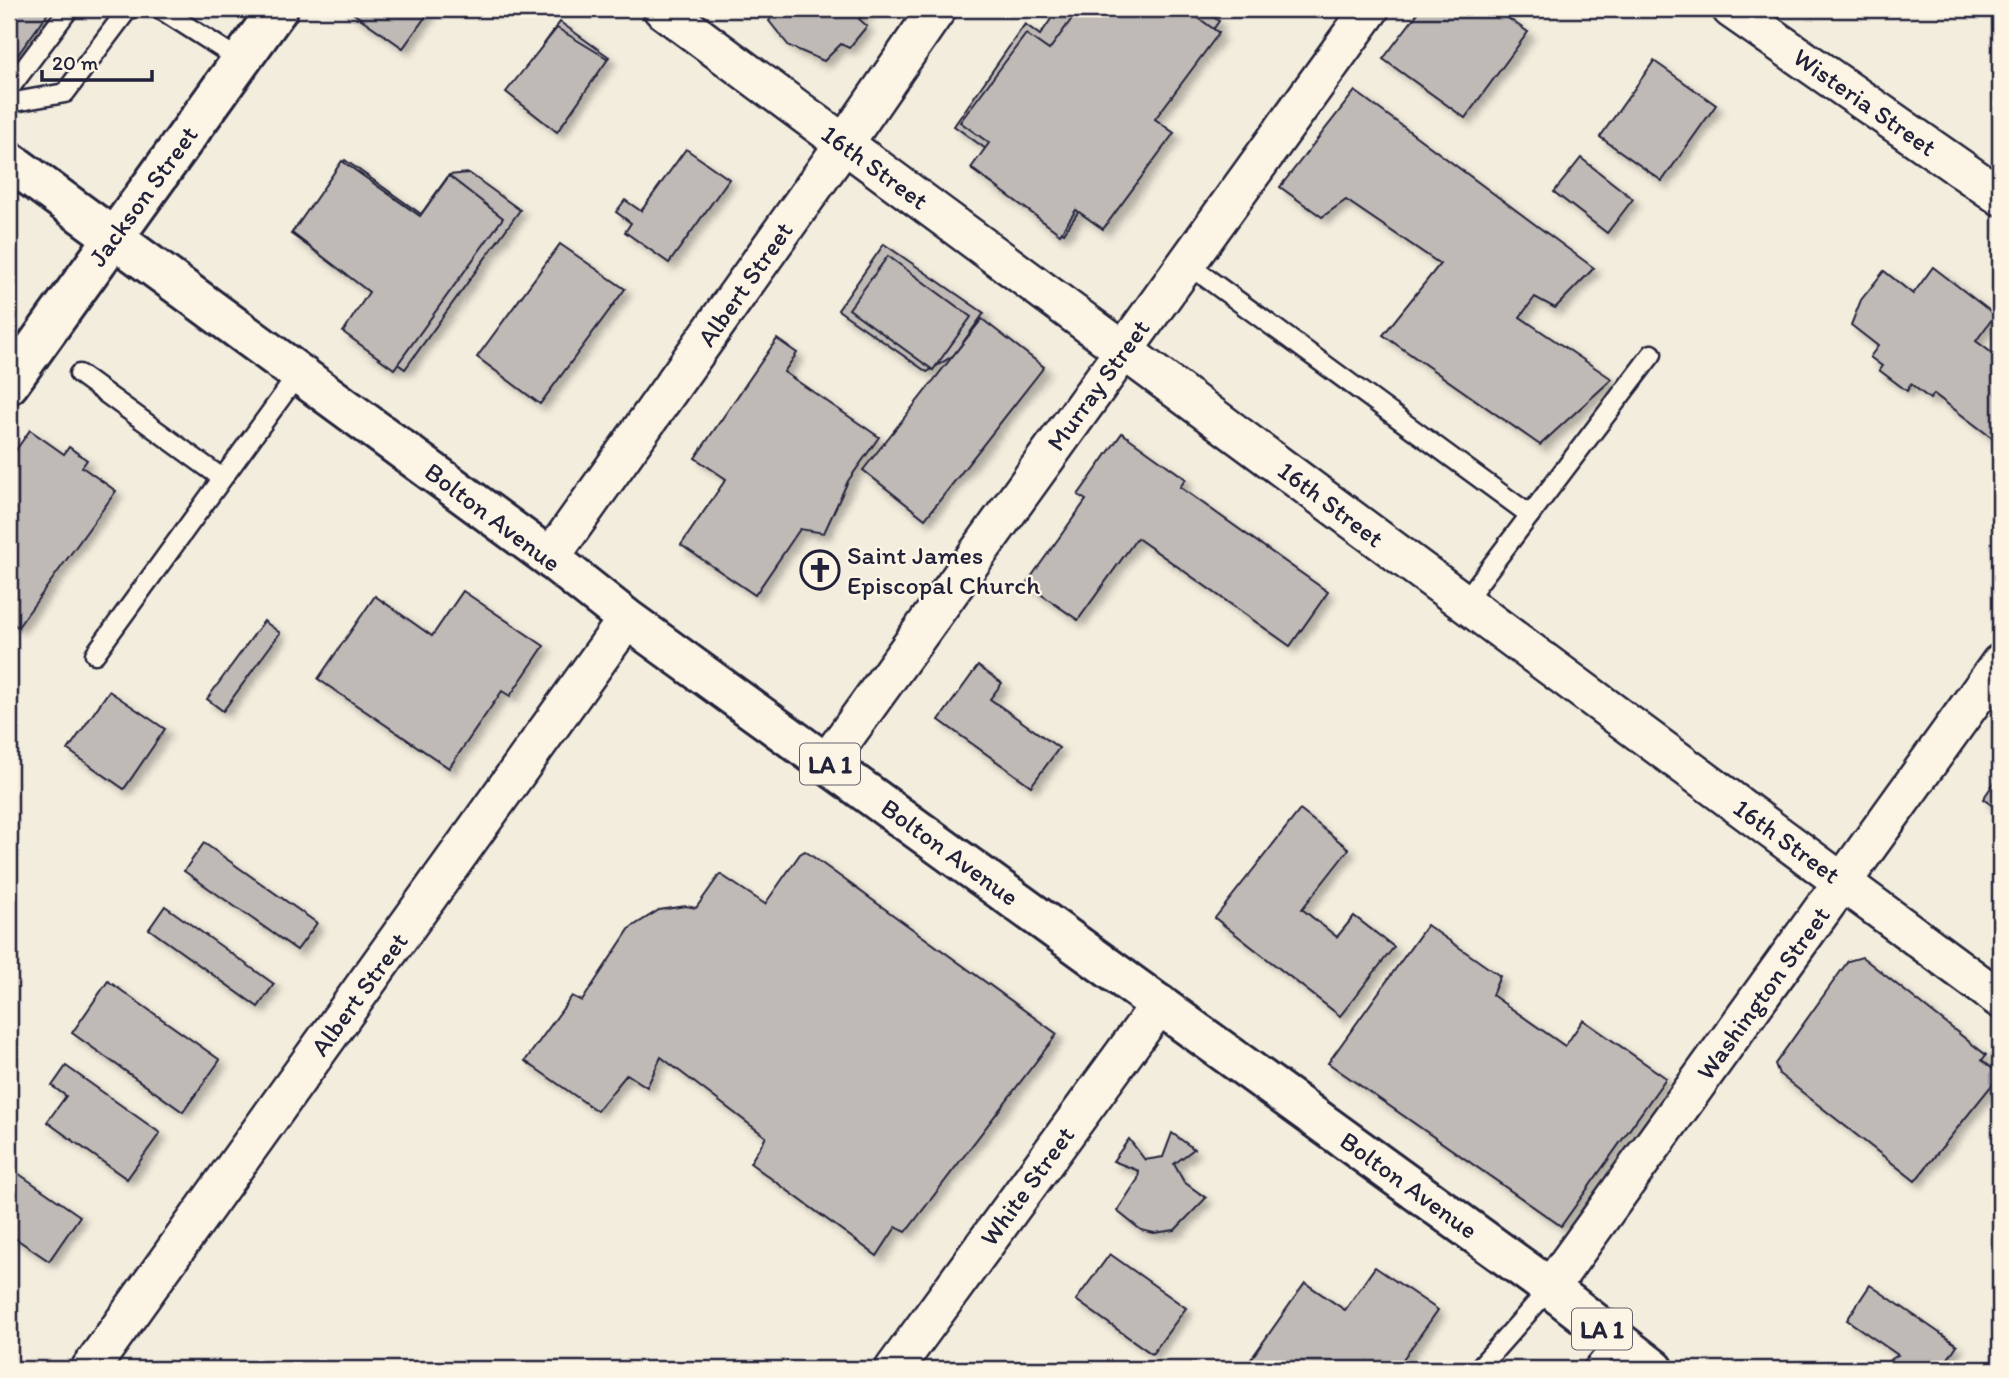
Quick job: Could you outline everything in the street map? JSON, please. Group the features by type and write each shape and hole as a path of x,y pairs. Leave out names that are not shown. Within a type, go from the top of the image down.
{"main road":[{"name":"Jackson Street","path":"9,384 278,9"},
{"name":"Bolton Avenue","path":"9,161 550,558 627,619 1160,1004 1550,1289 1654,1369"}],"street":[{"name":"16th Street","path":"662,9 2000,999"},
{"name":"Albert Street","path":"550,558 937,9"},
{"name":"Murray Street","path":"827,762 1370,9"},
{"name":"Wisteria Street","path":"1731,9 2000,196"},
{"name":"Albert Street","path":"90,1369 627,619"},
{"name":"Washington Street","path":"1550,1289 2000,663"},
{"name":"White Street","path":"894,1369 1160,1004"}],"lane":[{"path":"9,89 69,9"},
{"path":"9,103 65,93 128,9"},
{"path":"160,9 240,60"},
{"path":"1186,263 1530,515"},
{"path":"1464,602 1652,354"},
{"path":"95,654 299,373"},
{"path":"79,374 222,478"},
{"path":"1478,1369 1550,1289"},
{"path":"1592,1369 1616,1340"}],"building":[{"path":"9,9 51,9 14,60 9,56"},
{"path":"347,9 431,9 403,48"},
{"path":"778,9 868,9 859,19 867,26 849,48 841,44 824,61 789,46 769,21"},
{"path":"1058,9 1202,9 1219,21 1150,120 1169,133 1106,225 1081,208 1064,233 972,170 986,149 954,126 1025,24 1040,35"},
{"path":"1079,9 1186,9 1219,33 1155,119 1174,133 1103,229 1076,210 1060,234 971,168 989,143 960,122 1026,34 1049,50"},
{"path":"1413,9 1495,9 1528,32 1465,118 1383,59 1417,14"},
{"path":"560,22 609,57 558,126 510,91"},
{"path":"557,28 608,59 557,132 506,92"},
{"path":"1654,61 1716,105 1662,181 1600,137"},
{"path":"1355,91 1594,268 1555,308 1535,297 1520,317 1612,379 1540,445 1383,335 1440,264 1346,200 1322,217 1280,187"},
{"path":"686,149 729,179 669,263 625,232 631,223 616,212 625,200 641,211"},
{"path":"1581,158 1633,199 1607,233 1554,192"},
{"path":"345,160 421,214 449,175 469,173 520,210 405,369 349,330 375,294 291,234"},
{"path":"342,161 420,216 449,176 503,218 394,369 343,332 369,292 292,233"},
{"path":"560,244 625,289 540,404 477,357"},
{"path":"884,244 984,313 954,355 927,372 838,310"},
{"path":"888,256 971,317 933,370 849,309"},
{"path":"1933,267 1995,315 1976,341 2000,359 2000,444 1934,394 1930,399 1911,384 1907,391 1879,370 1882,366 1870,357 1878,346 1851,325 1861,300 1884,271 1913,294"},
{"path":"982,319 1044,367 925,519 863,470"},
{"path":"777,339 797,353 784,372 879,437 848,481 824,533 800,529 755,595 681,545 726,479 695,458"},
{"path":"30,430 64,454 69,447 87,460 82,467 116,491 18,627 9,621 9,460"},
{"path":"1122,433 1186,479 1180,487 1328,592 1290,646 1137,538 1078,620 1026,584 1086,500 1078,495"},
{"path":"463,591 544,646 510,696 502,691 449,768 318,679 375,596 432,636"},
{"path":"264,621 280,633 223,711 207,699"},
{"path":"978,666 1002,683 990,699 1059,748 1031,786 939,720"},
{"path":"109,691 165,729 124,789 68,750"},
{"path":"2000,774 2000,811 1983,799"},
{"path":"1300,810 1349,849 1302,909 1337,937 1354,916 1394,947 1340,1016 1215,918"},
{"path":"204,843 317,923 297,950 184,871"},
{"path":"805,851 1057,1034 906,1232 896,1227 877,1256 750,1163 766,1137 661,1057 647,1087 627,1074 597,1111 525,1061 572,996 582,1001 630,928 659,910 686,906 696,908 720,874 765,904 800,854"},
{"path":"165,906 274,984 258,1007 149,929"},
{"path":"1427,925 1500,976 1492,995 1565,1046 1583,1020 1666,1078 1561,1226 1328,1063"},
{"path":"1862,957 1986,1055 1982,1060 2000,1075 1915,1181 1779,1074 1775,1064 1848,961"},
{"path":"108,981 220,1060 183,1112 72,1033"},
{"path":"66,1066 160,1133 127,1179 47,1122 66,1096 52,1086"},
{"path":"1172,1133 1194,1149 1174,1164 1184,1182 1206,1198 1175,1230 1154,1233 1141,1230 1117,1211 1138,1179 1139,1171 1113,1161 1129,1139 1145,1160 1163,1157"},
{"path":"9,1167 80,1216 49,1261 9,1234"},
{"path":"1110,1254 1186,1308 1152,1354 1076,1300"},
{"path":"1375,1267 1438,1310 1396,1369 1244,1369 1305,1283 1345,1310"},
{"path":"1870,1285 1957,1345 1941,1369 1897,1369 1887,1362 1898,1355 1847,1320"}],"place":[{"name":"Saint James Episcopal Church","path":"820,570"}]}
